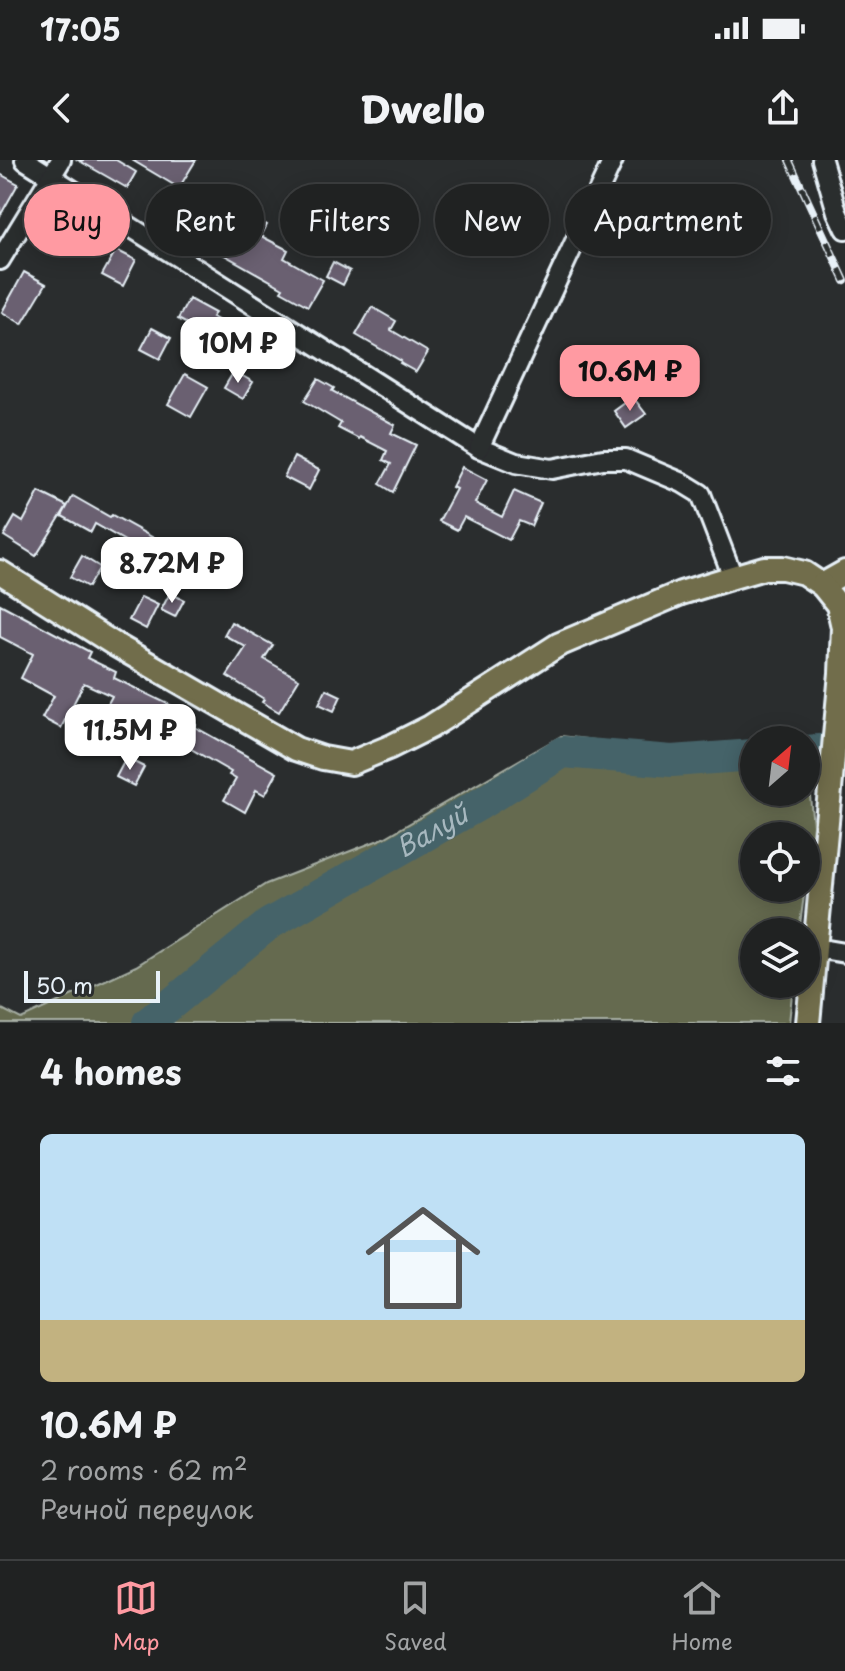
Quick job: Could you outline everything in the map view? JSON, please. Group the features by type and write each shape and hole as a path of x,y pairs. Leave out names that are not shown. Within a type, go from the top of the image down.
{"main road":[{"path":"0,572 114,644 296,749 351,763 430,727 558,645 681,593 764,568 804,573 822,585 838,605 843,627 819,918"},
{"path":"822,585 845,572"},
{"path":"808,1023 811,998"}],"street":[{"path":"25,160 479,448 516,463 552,469 603,459 626,459 683,483 701,494 733,577"},
{"path":"0,260 61,160"},
{"path":"479,448 613,160"},
{"path":"822,160 845,229"},
{"path":"820,949 845,953"}],"green space":[{"path":"561,736 698,752 740,749 740,806 811,806 813,822 740,822 740,902 803,902 801,918 740,918 740,998 792,998 789,1023 0,1023 0,1008 21,1019 136,966 266,884 384,838"}],"building":[{"path":"78,160 116,160 136,172 129,184 120,184"},
{"path":"132,160 196,160 181,184 172,184"},
{"path":"0,174 18,184 0,216"},
{"path":"264,238 280,246 280,256 285,256 323,280 308,306 281,291 283,288 226,256 264,256"},
{"path":"113,256 128,256 136,260 123,286 102,275"},
{"path":"333,262 350,271 343,285 326,276"},
{"path":"24,272 46,284 22,324 2,312"},
{"path":"189,299 215,313 212,317 247,336 234,358 217,349 221,342 178,319"},
{"path":"372,307 396,321 391,330 428,352 416,372 356,335"},
{"path":"152,328 171,338 160,359 141,349"},
{"path":"234,371 253,382 243,399 224,388"},
{"path":"185,374 208,387 191,417 168,404"},
{"path":"318,379 334,388 332,391 395,425 391,433 416,445 393,492 380,484 391,464 383,460 387,451 338,428 341,423 304,401"},
{"path":"633,397 646,414 626,428 614,411"},
{"path":"294,457 319,470 309,490 284,477"},
{"path":"462,467 487,480 475,503 502,517 514,491 541,503 531,526 519,521 509,540 464,517 457,530 439,521 456,489 452,487"},
{"path":"39,492 67,506 36,556 4,536 15,517 23,522"},
{"path":"73,496 166,545 142,586 124,575 139,549 95,524 91,532 62,516"},
{"path":"82,556 100,567 88,587 70,577"},
{"path":"170,593 184,600 175,617 161,610"},
{"path":"141,597 158,605 146,629 129,620"},
{"path":"0,604 90,652 87,658 116,672 114,678 172,706 170,710 195,727 277,773 265,795 256,790 245,812 224,800 236,779 229,775 231,772 158,730 157,733 120,713 112,729 98,722 112,696 84,683 61,728 42,718 54,696 21,678 33,654 0,637"},
{"path":"231,622 273,645 264,659 299,679 279,712 227,676 246,647 224,635"},
{"path":"326,689 341,696 334,711 319,704"},
{"path":"126,758 144,767 134,786 116,777"}],"waterway":[{"name":"Валуй","path":"820,750 845,748"},
{"name":"Валуй","path":"148,1023 269,924 480,804 563,752 672,761 740,756"}],"railway":[{"path":"789,160 845,281"}]}
